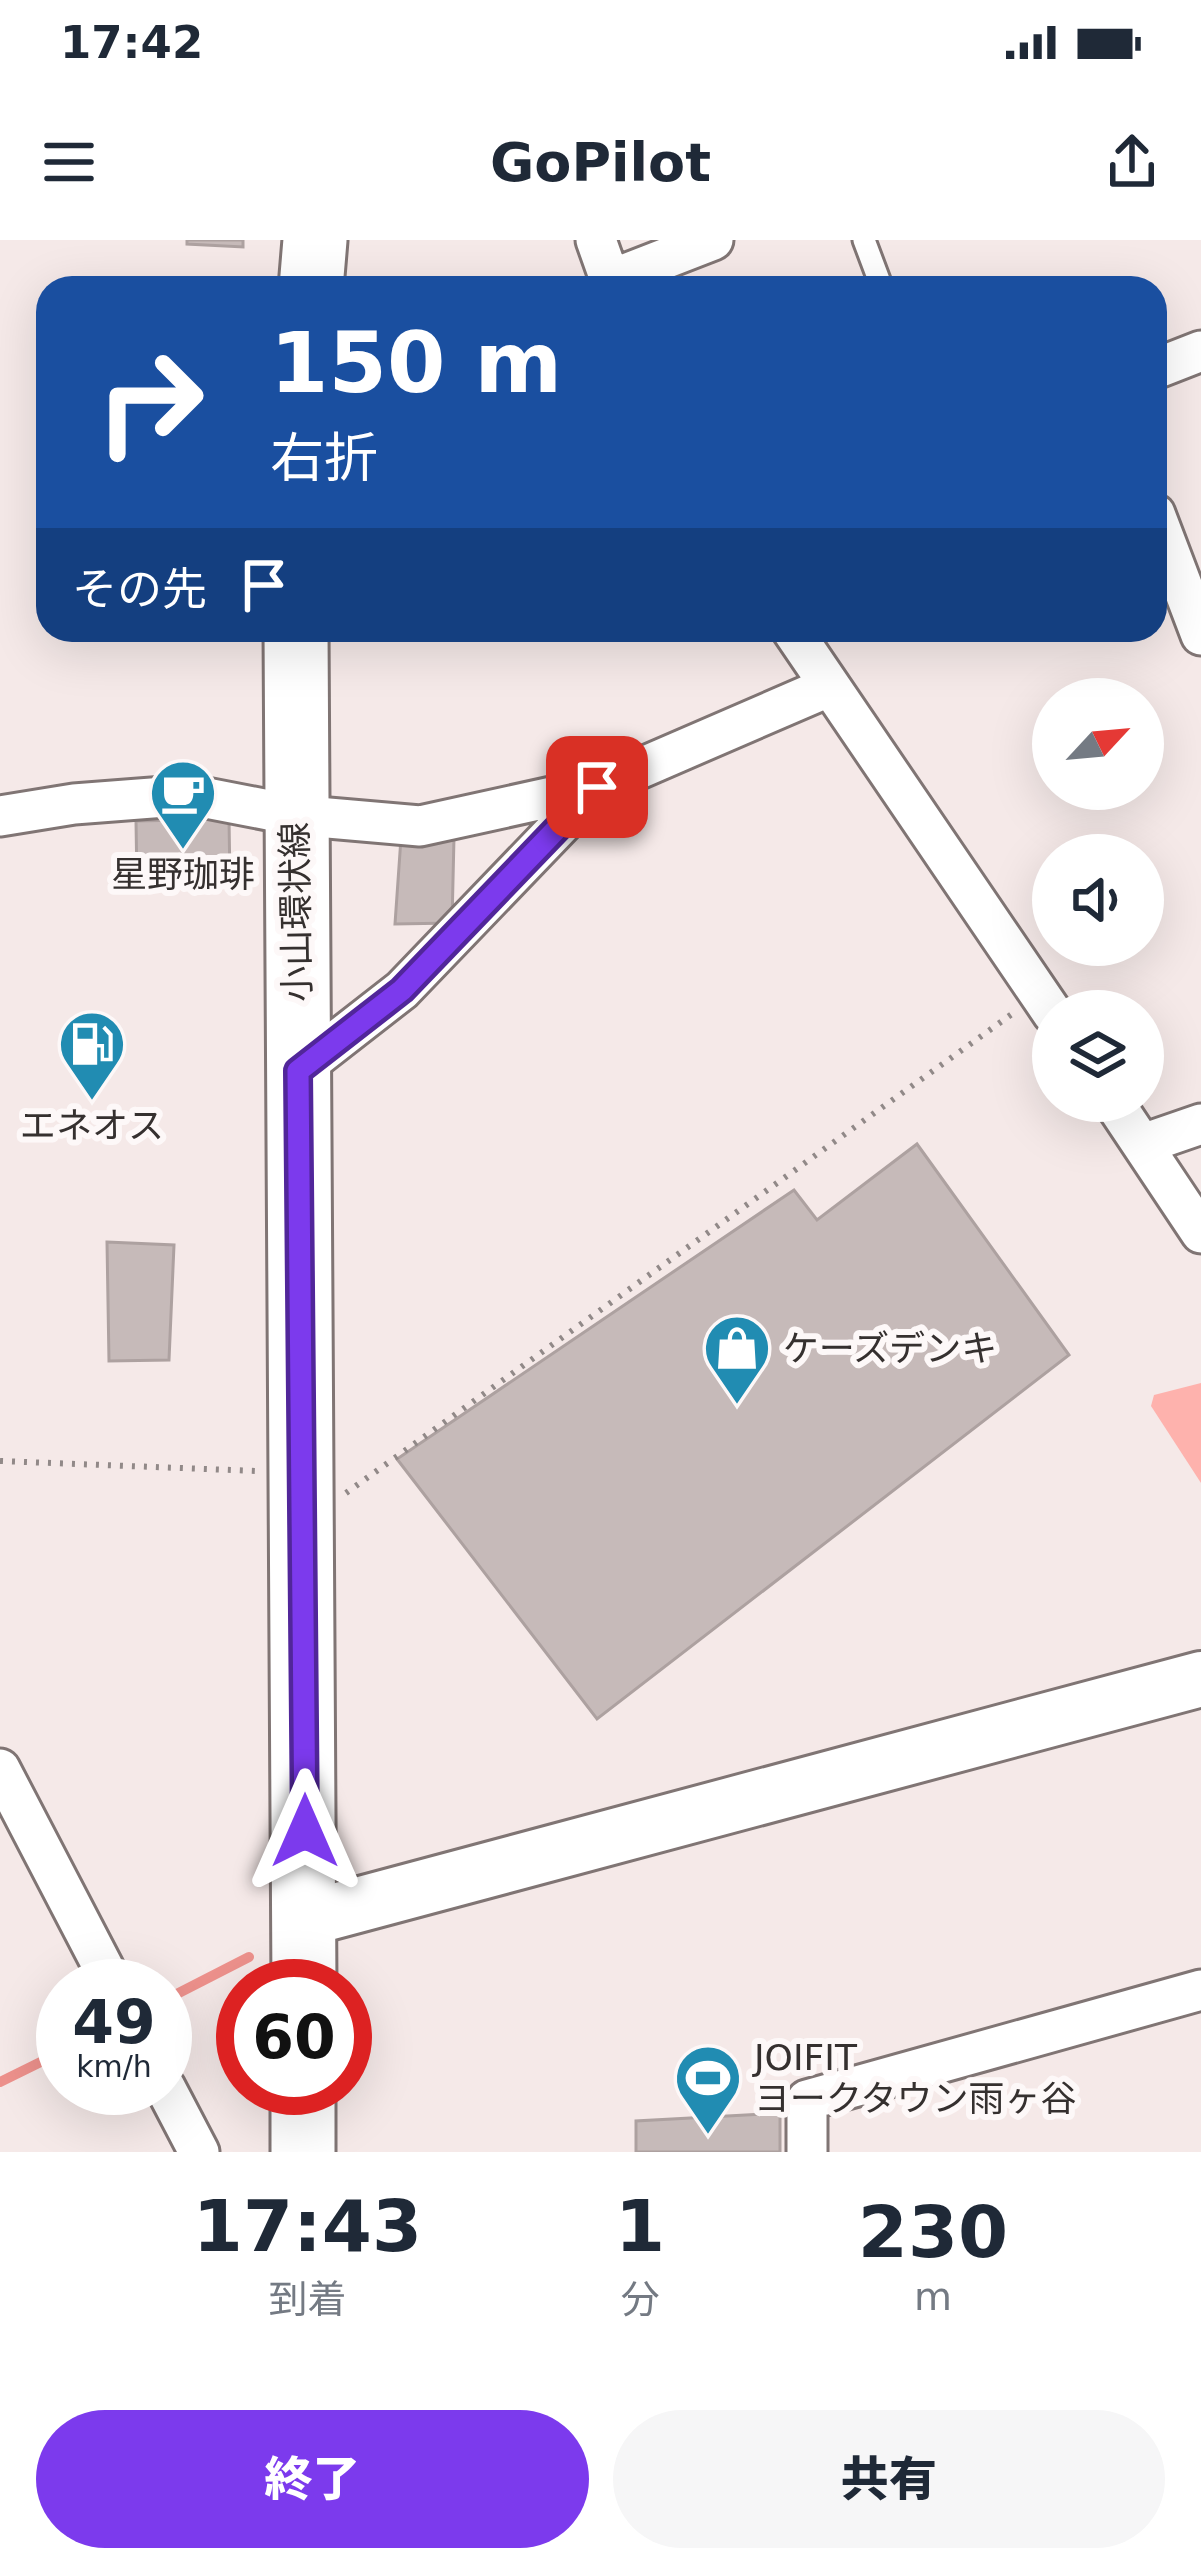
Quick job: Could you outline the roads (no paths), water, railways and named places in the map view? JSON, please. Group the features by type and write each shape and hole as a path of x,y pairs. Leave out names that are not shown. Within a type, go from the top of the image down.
{"main road":[{"path":"312,276 315,240"},
{"name":"小山環状線","path":"296,642 304,1959"},
{"path":"303,2115 303,2152"}],"street":[{"path":"596,240 609,276"},
{"path":"630,276 713,240"},
{"path":"1167,364 1201,351"},
{"path":"1167,546 1201,635"},
{"path":"800,642 1036,990"},
{"path":"0,816 74,804 190,796 294,815 420,826 597,787 828,687"},
{"path":"298,1071 402,990 597,787"},
{"path":"1128,1122 1201,1233"},
{"path":"1143,1144 1201,1124"},
{"path":"305,1918 1201,1679"},
{"path":"0,1769 99,1959"},
{"path":"807,2152 807,2100 1201,1990"},
{"path":"180,2115 199,2152"}],"lane":[{"path":"864,240 878,276"}],"waterway":[{"path":"192,1986 249,1957"},
{"path":"0,2082 36,2064"}],"place":[{"name":"星野珈琲","path":"183,852"},
{"name":"エネオス","path":"92,1103"},
{"name":"ケーズデンキ","path":"737,1407"},
{"name":"JOIFIT ヨークタウン雨ヶ谷","path":"708,2137"}]}
